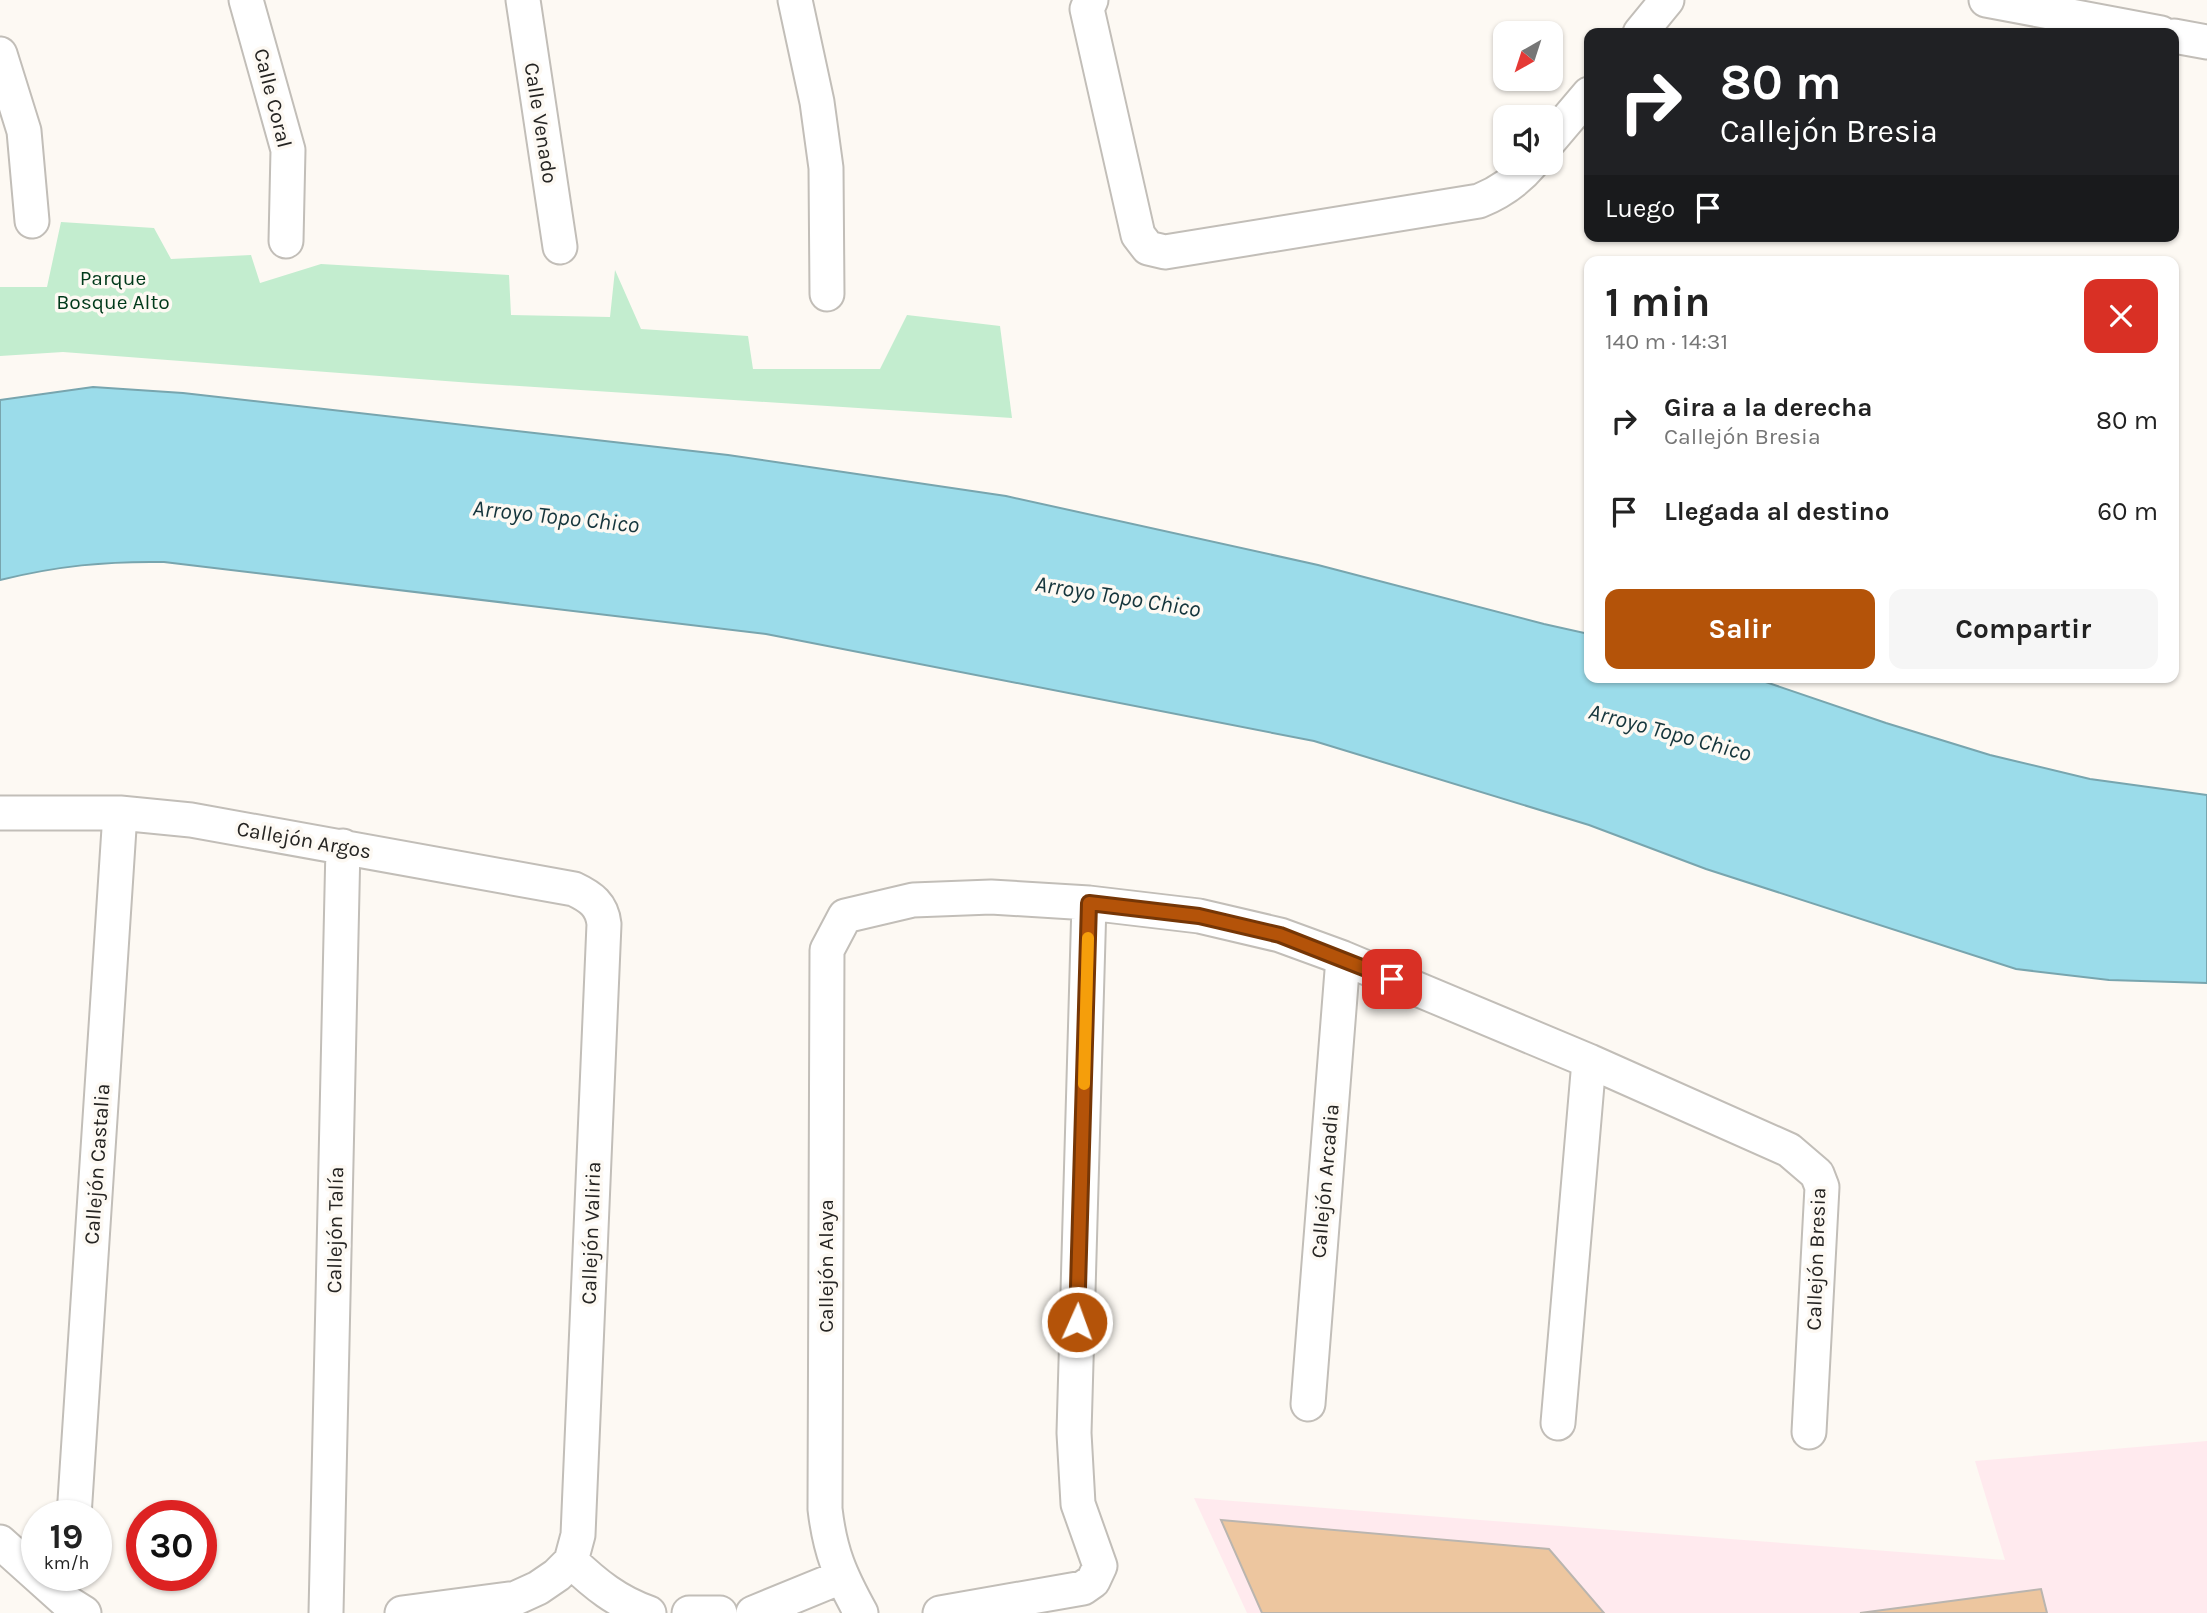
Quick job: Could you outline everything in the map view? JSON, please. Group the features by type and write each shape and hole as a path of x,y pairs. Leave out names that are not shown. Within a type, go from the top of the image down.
{"street":[{"name":"Calle Coral","path":"246,0 288,150 286,241"},
{"name":"Calle Venado","path":"523,0 560,247"},
{"path":"795,0 817,102 826,168 827,294"},
{"path":"1091,0 1087,9 1138,235 1148,247 1165,252 1479,201 1501,192 1521,175"},
{"path":"1644,28 1667,0"},
{"path":"1986,0 2134,28"},
{"path":"2179,37 2207,42"},
{"path":"0,54 24,131 32,221"},
{"path":"1563,125 1584,100"},
{"name":"Callejón Argos","path":"0,813 120,813 191,820 574,889 589,896 599,906"},
{"name":"Callejón Castalia","path":"75,1500 120,813"},
{"name":"Callejón Talía","path":"327,1613 343,846"},
{"name":"Callejón Bresia","path":"845,916 912,900 991,897 1089,903 1199,916 1280,935 1343,958 1589,1061 1789,1150 1818,1174 1822,1187 1809,1432"},
{"path":"940,1613 1083,1588 1093,1581 1100,1566 1078,1504 1074,1446 1089,903"},
{"name":"Callejón Valiria","path":"571,1561 578,1535 604,925 599,906"},
{"name":"Callejón Alaya","path":"845,916 827,950 825,1509 829,1542 841,1577 861,1613"},
{"name":"Callejón Arcadia","path":"1308,1404 1343,958"},
{"path":"1558,1423 1589,1061"},
{"path":"0,1542 74,1597"},
{"path":"402,1613 527,1606 538,1588 571,1561 609,1595 627,1606 649,1613"},
{"path":"753,1613 841,1577"},
{"path":"689,1613 720,1613"}],"shaded area":[{"path":"2207,1441 2207,1613 1247,1613 1194,1498 2005,1560 1975,1461"}],"green space":[{"name":"Parque Bosque Alto","path":"61,222 154,228 171,259 251,255 260,283 321,264 509,275 511,315 610,317 615,270 641,329 748,336 753,369 880,369 907,315 1000,326 1012,418 472,383 63,352 0,356 0,287 47,287"}],"water":[{"name":"Arroyo Topo Chico","path":"93,387 183,393 728,455 1006,496 1318,565 1584,633 1584,683 1769,683 1990,755 2090,779 2207,795 2207,983 2109,980 2016,969 1706,869 1589,825 1314,741 766,634 164,562 82,565 0,580 0,400"}],"building":[{"path":"1221,1520 1549,1549 1604,1613 1262,1613"},
{"path":"2041,1589 2047,1613 1860,1613"}],"slow traffic":[{"path":"1084,1084 1088,938"}],"route":[{"path":"1077,1322 1089,903 1199,916 1280,935 1392,979"}]}
